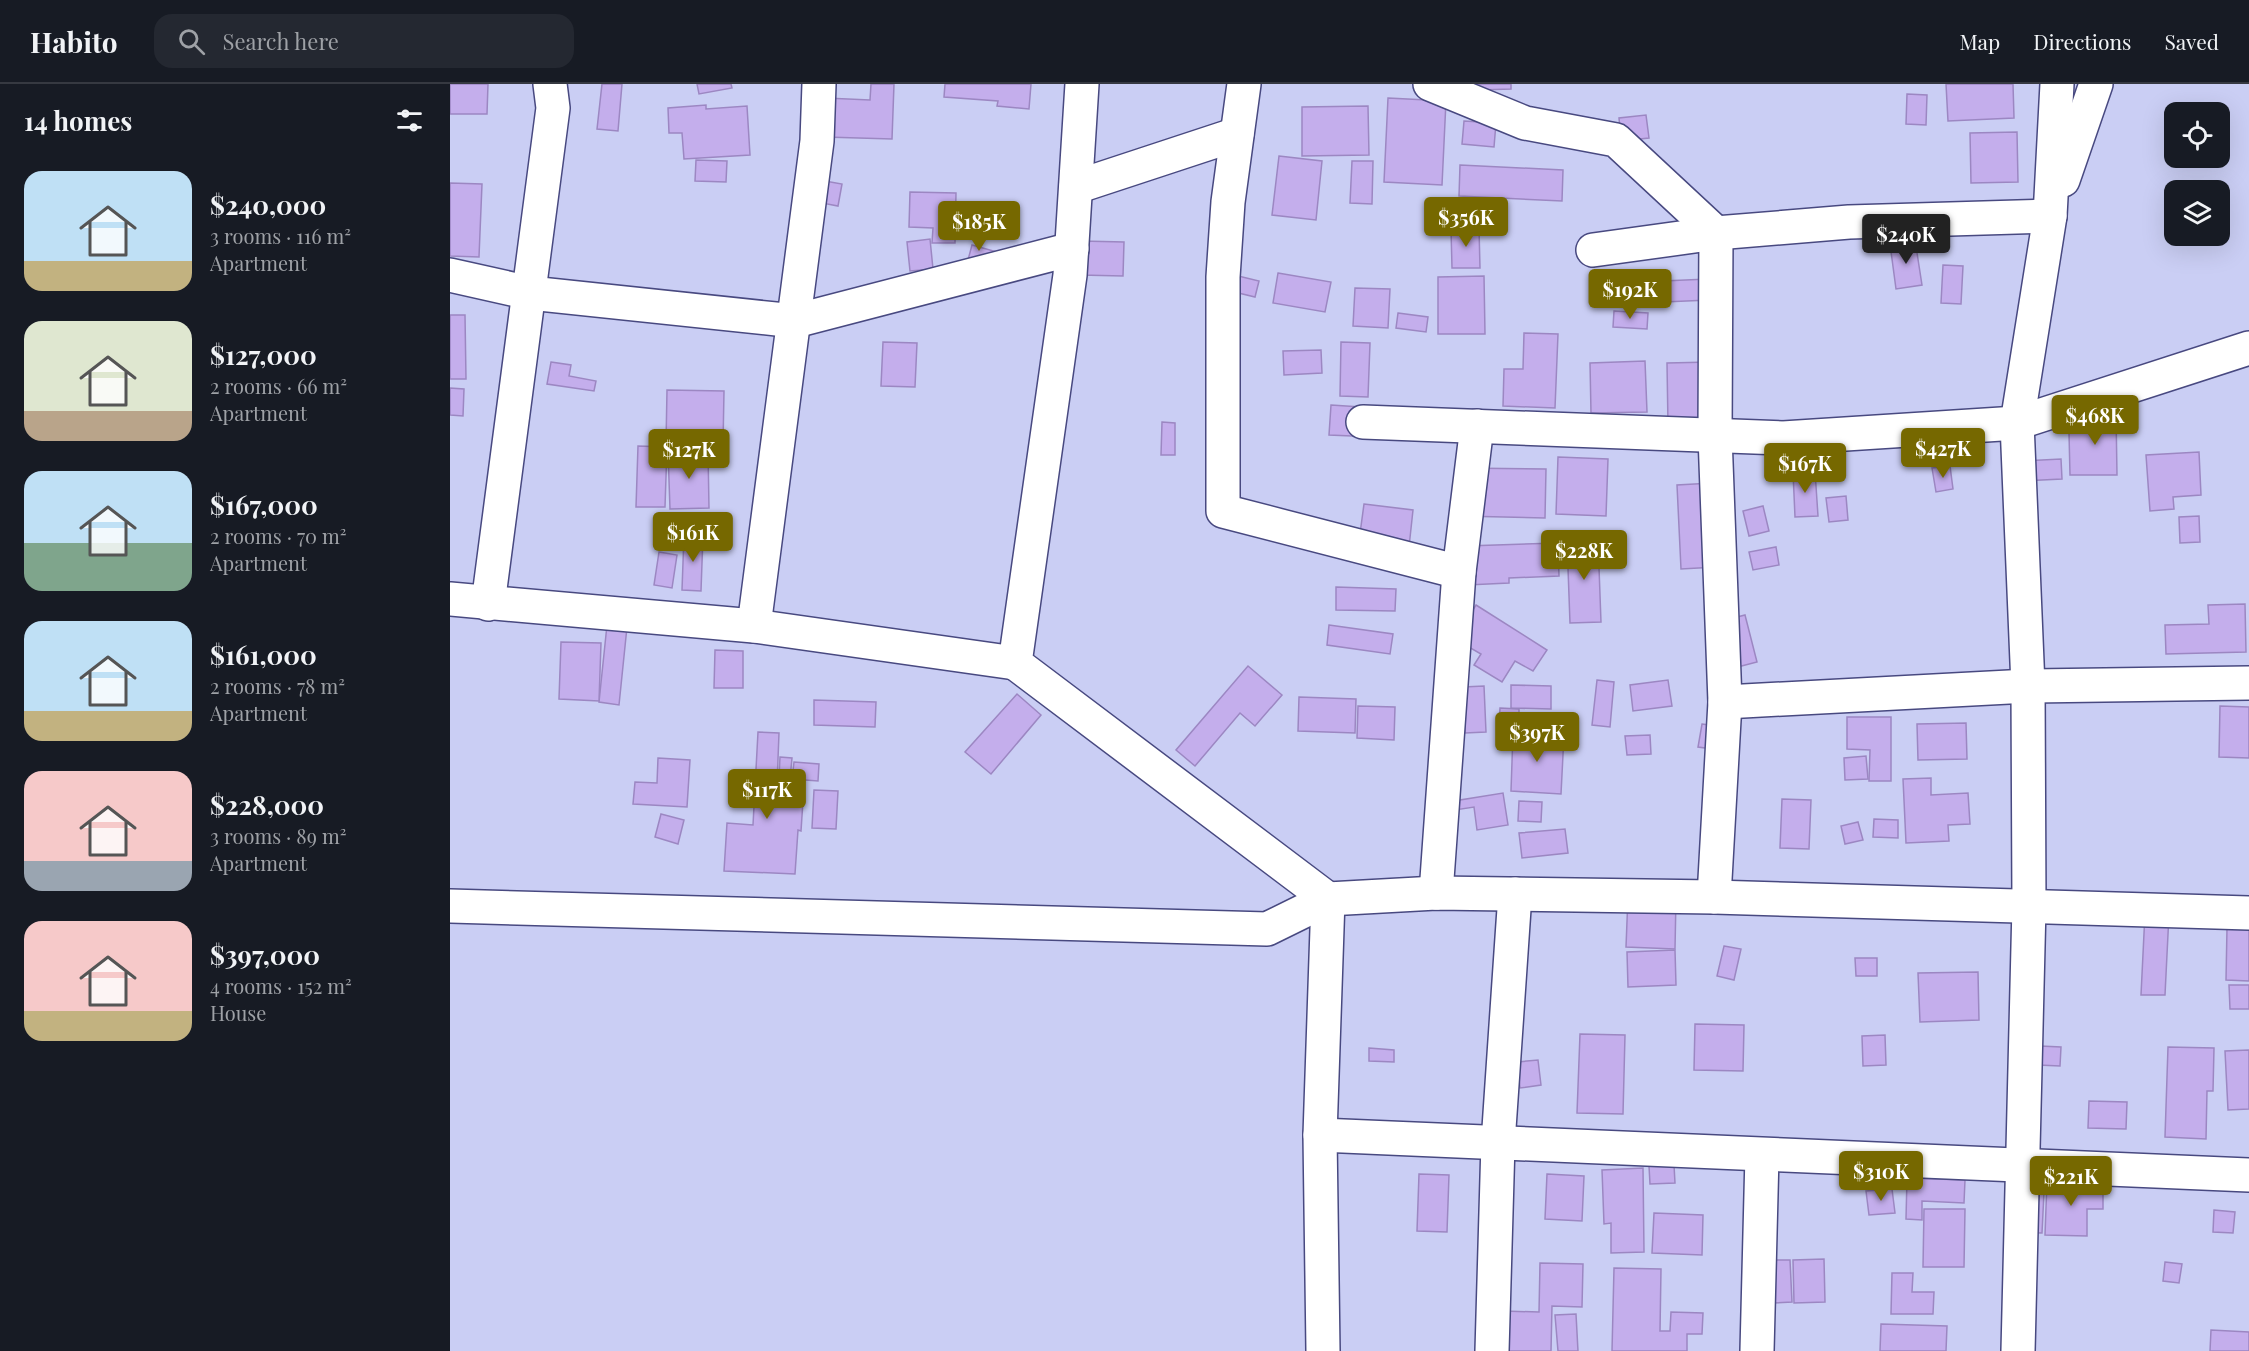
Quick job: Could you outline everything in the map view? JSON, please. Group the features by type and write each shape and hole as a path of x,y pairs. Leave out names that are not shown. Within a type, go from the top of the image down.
{"street":[{"path":"488,604 554,108 550,84"},
{"path":"754,626 817,141 819,84"},
{"path":"1015,663 1072,249 1082,84"},
{"path":"1244,84 1228,202 1223,277 1223,511 1459,572"},
{"path":"1430,84 1525,123 1616,140 1716,233 1715,436 1725,702 1714,897"},
{"path":"2018,1351 2029,906 2028,686 2018,423 2050,216 2057,84"},
{"path":"2050,216 2096,84"},
{"path":"1076,187 1237,134"},
{"path":"1593,250 1716,233 1849,222 2050,216"},
{"path":"450,275 531,293 795,321 1072,249"},
{"path":"1363,422 1783,438 2018,423 2249,348"},
{"path":"1436,893 1459,572 1477,426"},
{"path":"450,599 754,626 1015,663 1328,899"},
{"path":"1725,702 2028,686 2249,683"},
{"path":"450,906 1267,929 1328,899 1436,893 1714,897 2249,913"},
{"path":"1492,1351 1498,1143 1515,894"},
{"path":"1323,1351 1320,1135 1328,899"},
{"path":"1320,1135 2021,1167 2249,1175"},
{"path":"1757,1351 1762,1155"}],"building":[{"path":"450,84 488,84 487,114 450,114"},
{"path":"602,84 622,84 618,131 597,129"},
{"path":"697,84 731,84 732,88 699,94"},
{"path":"871,84 894,84 892,139 825,137 826,98 870,100"},
{"path":"945,84 1031,84 1029,109 997,106 998,101 944,97"},
{"path":"1479,84 1511,84 1511,89 1479,90"},
{"path":"1946,84 2013,84 2014,118 1948,121"},
{"path":"1907,94 1927,95 1926,125 1906,124"},
{"path":"1388,98 1446,101 1442,185 1384,182"},
{"path":"706,105 706,109 747,106 750,155 684,159 682,133 669,133 668,108"},
{"path":"1368,106 1369,155 1302,156 1302,107"},
{"path":"1646,115 1649,138 1621,141 1619,118"},
{"path":"1464,121 1496,123 1494,147 1462,144"},
{"path":"2017,132 2018,182 1971,183 1970,133"},
{"path":"1279,156 1322,161 1316,220 1272,215"},
{"path":"696,160 727,161 726,182 695,181"},
{"path":"1352,161 1373,161 1372,204 1350,203"},
{"path":"1460,165 1563,170 1562,201 1459,196"},
{"path":"825,181 842,184 838,206 822,203"},
{"path":"450,183 482,184 479,257 450,256"},
{"path":"910,192 956,193 955,243 932,243 933,228 909,227"},
{"path":"1479,228 1480,268 1452,268 1451,229"},
{"path":"930,239 933,269 910,271 907,242"},
{"path":"1915,240 1922,285 1896,289 1890,244"},
{"path":"1081,241 1124,242 1123,276 1080,275"},
{"path":"972,245 997,252 968,260"},
{"path":"1943,265 1963,266 1961,304 1941,303"},
{"path":"1226,273 1259,281 1255,297 1222,289"},
{"path":"1278,273 1331,282 1325,312 1273,303"},
{"path":"1484,276 1485,334 1438,334 1438,277"},
{"path":"1708,279 1709,300 1664,302 1663,281"},
{"path":"1603,284 1628,288 1626,304 1601,300"},
{"path":"1355,288 1390,289 1388,328 1353,326"},
{"path":"1614,311 1648,313 1647,329 1613,327"},
{"path":"1398,313 1428,317 1426,332 1396,328"},
{"path":"450,315 465,315 466,379 450,379"},
{"path":"1524,333 1558,334 1555,408 1503,406 1504,369 1523,369"},
{"path":"883,342 917,343 915,387 881,386"},
{"path":"1341,342 1370,343 1368,397 1340,396"},
{"path":"1321,350 1322,373 1284,375 1283,351"},
{"path":"1645,361 1647,412 1591,413 1590,363"},
{"path":"551,362 571,365 569,376 596,381 594,391 547,384"},
{"path":"1711,362 1712,425 1668,425 1667,363"},
{"path":"450,388 464,389 463,416 450,415"},
{"path":"667,390 724,391 723,444 666,443"},
{"path":"1331,405 1376,408 1375,437 1329,435"},
{"path":"2084,413 2116,413 2117,475 2070,475 2069,433 2085,432"},
{"path":"1162,422 1175,423 1175,455 1161,455"},
{"path":"638,446 667,447 665,507 636,507"},
{"path":"668,451 708,451 709,508 670,509"},
{"path":"2199,452 2201,495 2173,497 2174,509 2150,511 2146,455"},
{"path":"1558,457 1608,459 1606,516 1556,514"},
{"path":"2061,459 2062,479 2006,482 2005,462"},
{"path":"1950,466 1953,489 1936,492 1932,468"},
{"path":"1461,468 1546,469 1545,518 1460,516"},
{"path":"1815,471 1818,516 1795,517 1793,472"},
{"path":"1712,483 1716,567 1681,569 1677,485"},
{"path":"1846,496 1848,520 1829,522 1826,498"},
{"path":"1364,504 1413,510 1409,547 1359,541"},
{"path":"1763,506 1769,531 1749,536 1743,511"},
{"path":"2199,516 2200,542 2180,543 2179,517"},
{"path":"684,535 703,535 701,591 682,590"},
{"path":"1598,540 1601,622 1570,623 1567,541"},
{"path":"1558,543 1559,576 1509,578 1509,583 1467,585 1466,546"},
{"path":"1776,547 1779,565 1753,570 1749,552"},
{"path":"659,552 677,555 672,588 654,585"},
{"path":"1336,587 1396,589 1395,611 1336,610"},
{"path":"2245,604 2246,652 2166,654 2165,625 2209,624 2208,605"},
{"path":"1476,605 1547,650 1533,671 1515,661 1502,682 1474,665 1481,654 1455,639"},
{"path":"1745,615 1757,662 1726,670 1714,623"},
{"path":"607,625 627,627 619,705 599,702"},
{"path":"1329,625 1393,634 1390,654 1327,645"},
{"path":"561,642 601,643 599,701 559,699"},
{"path":"715,650 743,651 743,688 714,688"},
{"path":"1248,666 1282,695 1255,726 1240,713 1195,766 1176,750"},
{"path":"1597,680 1614,682 1610,727 1592,725"},
{"path":"1668,680 1672,706 1633,711 1630,685"},
{"path":"1511,685 1551,686 1551,709 1511,708"},
{"path":"1484,686 1486,732 1465,733 1463,687"},
{"path":"1017,694 1041,715 991,774 965,752"},
{"path":"1299,697 1356,699 1355,733 1298,731"},
{"path":"814,700 876,702 875,727 814,725"},
{"path":"1358,706 1395,707 1394,740 1357,738"},
{"path":"2220,706 2249,707 2249,758 2219,757"},
{"path":"1500,708 1519,709 1519,729 1499,728"},
{"path":"1847,717 1891,717 1891,781 1869,781 1870,750 1847,749"},
{"path":"1966,723 1967,759 1918,760 1917,724"},
{"path":"1702,724 1737,729 1734,752 1698,747"},
{"path":"758,732 779,733 777,785 804,786 795,874 724,871 727,823 753,825"},
{"path":"1513,733 1564,735 1561,794 1511,791"},
{"path":"1650,735 1651,754 1627,755 1625,736"},
{"path":"1866,756 1868,779 1845,780 1844,758"},
{"path":"780,757 792,758 790,779 779,778"},
{"path":"658,758 690,760 687,807 633,804 635,782 657,783"},
{"path":"794,762 819,764 818,781 792,779"},
{"path":"1931,778 1931,795 1968,793 1970,824 1948,825 1949,841 1906,843 1903,779"},
{"path":"814,790 838,791 836,829 812,828"},
{"path":"1503,793 1508,825 1477,830 1474,807 1455,810 1454,801"},
{"path":"1782,799 1811,800 1809,849 1780,848"},
{"path":"1519,801 1542,802 1541,822 1518,821"},
{"path":"661,814 684,820 678,844 655,837"},
{"path":"1874,819 1898,820 1898,838 1873,837"},
{"path":"1858,822 1863,840 1845,844 1841,826"},
{"path":"1565,829 1568,853 1522,858 1519,833"},
{"path":"1628,896 1676,898 1675,949 1626,947"},
{"path":"2145,913 2169,914 2165,995 2141,995"},
{"path":"2227,928 2249,928 2249,981 2226,980"},
{"path":"1724,946 1741,949 1734,980 1717,976"},
{"path":"1675,950 1676,985 1628,987 1627,952"},
{"path":"1855,958 1877,958 1877,976 1856,976"},
{"path":"1978,972 1979,1020 1920,1022 1918,973"},
{"path":"2229,985 2249,985 2249,1009 2230,1009"},
{"path":"1695,1024 1744,1025 1743,1071 1694,1070"},
{"path":"1580,1034 1625,1035 1623,1114 1577,1113"},
{"path":"1885,1035 1886,1065 1863,1066 1862,1036"},
{"path":"2040,1046 2061,1047 2060,1066 2038,1065"},
{"path":"2168,1047 2214,1048 2213,1091 2207,1091 2206,1139 2165,1137"},
{"path":"1369,1048 1394,1050 1394,1062 1369,1061"},
{"path":"2249,1050 2249,1109 2228,1110 2225,1051"},
{"path":"1538,1060 1541,1085 1520,1088 1517,1062"},
{"path":"2089,1101 2127,1102 2126,1129 2088,1128"},
{"path":"1674,1165 1675,1183 1650,1184 1649,1166"},
{"path":"1643,1168 1644,1252 1611,1253 1611,1223 1604,1224 1602,1170"},
{"path":"1419,1174 1449,1175 1447,1232 1417,1231"},
{"path":"1547,1174 1584,1176 1582,1221 1545,1219"},
{"path":"1907,1178 1965,1180 1964,1203 1922,1201 1922,1220 1906,1219"},
{"path":"2047,1181 2103,1183 2103,1209 2087,1209 2087,1236 2045,1235"},
{"path":"1892,1189 1895,1213 1869,1215 1866,1191"},
{"path":"2016,1191 2044,1192 2042,1233 2014,1232"},
{"path":"1924,1209 1965,1209 1964,1267 1923,1267"},
{"path":"2214,1210 2235,1212 2233,1233 2213,1232"},
{"path":"1654,1213 1703,1215 1702,1255 1652,1253"},
{"path":"1824,1259 1825,1302 1794,1303 1793,1260"},
{"path":"1772,1260 1790,1260 1792,1302 1773,1303"},
{"path":"2165,1262 2182,1264 2179,1283 2163,1281"},
{"path":"1540,1263 1583,1264 1582,1307 1552,1306 1551,1351 1503,1351 1504,1311 1539,1312"},
{"path":"1614,1268 1661,1269 1660,1331 1670,1331 1671,1312 1703,1313 1702,1334 1687,1334 1687,1351 1612,1351"},
{"path":"1892,1273 1913,1273 1912,1292 1934,1292 1933,1314 1891,1314"},
{"path":"1576,1314 1578,1351 1558,1351 1555,1315"},
{"path":"1881,1324 1947,1326 1946,1351 1880,1351"},
{"path":"2211,1330 2249,1332 2249,1351 2210,1351"}]}
